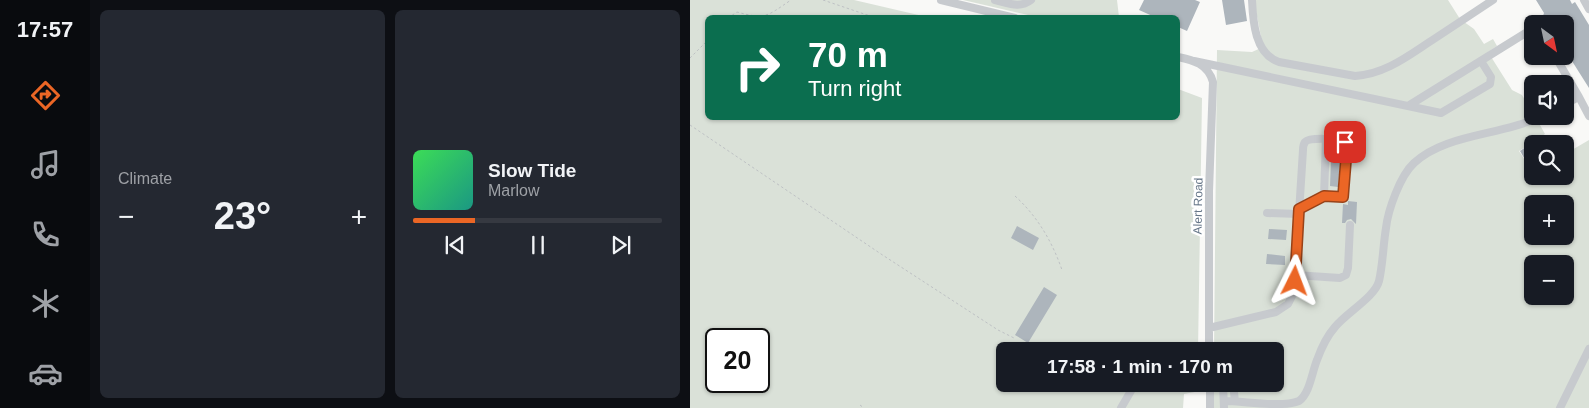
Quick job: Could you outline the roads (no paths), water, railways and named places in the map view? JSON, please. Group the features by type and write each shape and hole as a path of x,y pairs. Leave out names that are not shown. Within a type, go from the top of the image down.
{"street":[{"path":"941,0 1003,15"},
{"path":"995,0 1018,6 1026,4 1031,0"},
{"path":"1252,0 1259,43 1268,56 1279,62 1355,76 1367,75 1386,68 1406,57 1493,0"},
{"path":"1584,0 1589,9"},
{"path":"1408,106 1524,34"},
{"path":"1180,58 1441,113 1487,86 1491,81 1491,77 1481,61"},
{"name":"Alert Road","path":"1194,61 1209,73 1213,82 1209,191 1210,342"},
{"path":"1560,65 1589,116"},
{"path":"1574,98 1578,96"},
{"path":"1224,404 1235,401 1276,406 1293,404 1304,396 1328,336 1345,316 1378,286 1388,218 1400,185 1414,164 1434,150 1446,145 1508,129 1524,123"},
{"path":"1209,328 1280,310 1290,300 1294,292 1299,212 1304,145 1309,140 1326,139 1345,142 1347,147 1343,197 1324,196 1299,212 1267,213"},
{"path":"1324,196 1326,139"},
{"path":"1295,276 1340,278 1346,275 1350,225"},
{"path":"1560,408 1589,349"},
{"path":"1121,408 1130,392"},
{"path":"1210,392 1210,408"},
{"path":"1234,392 1235,401"}]}
